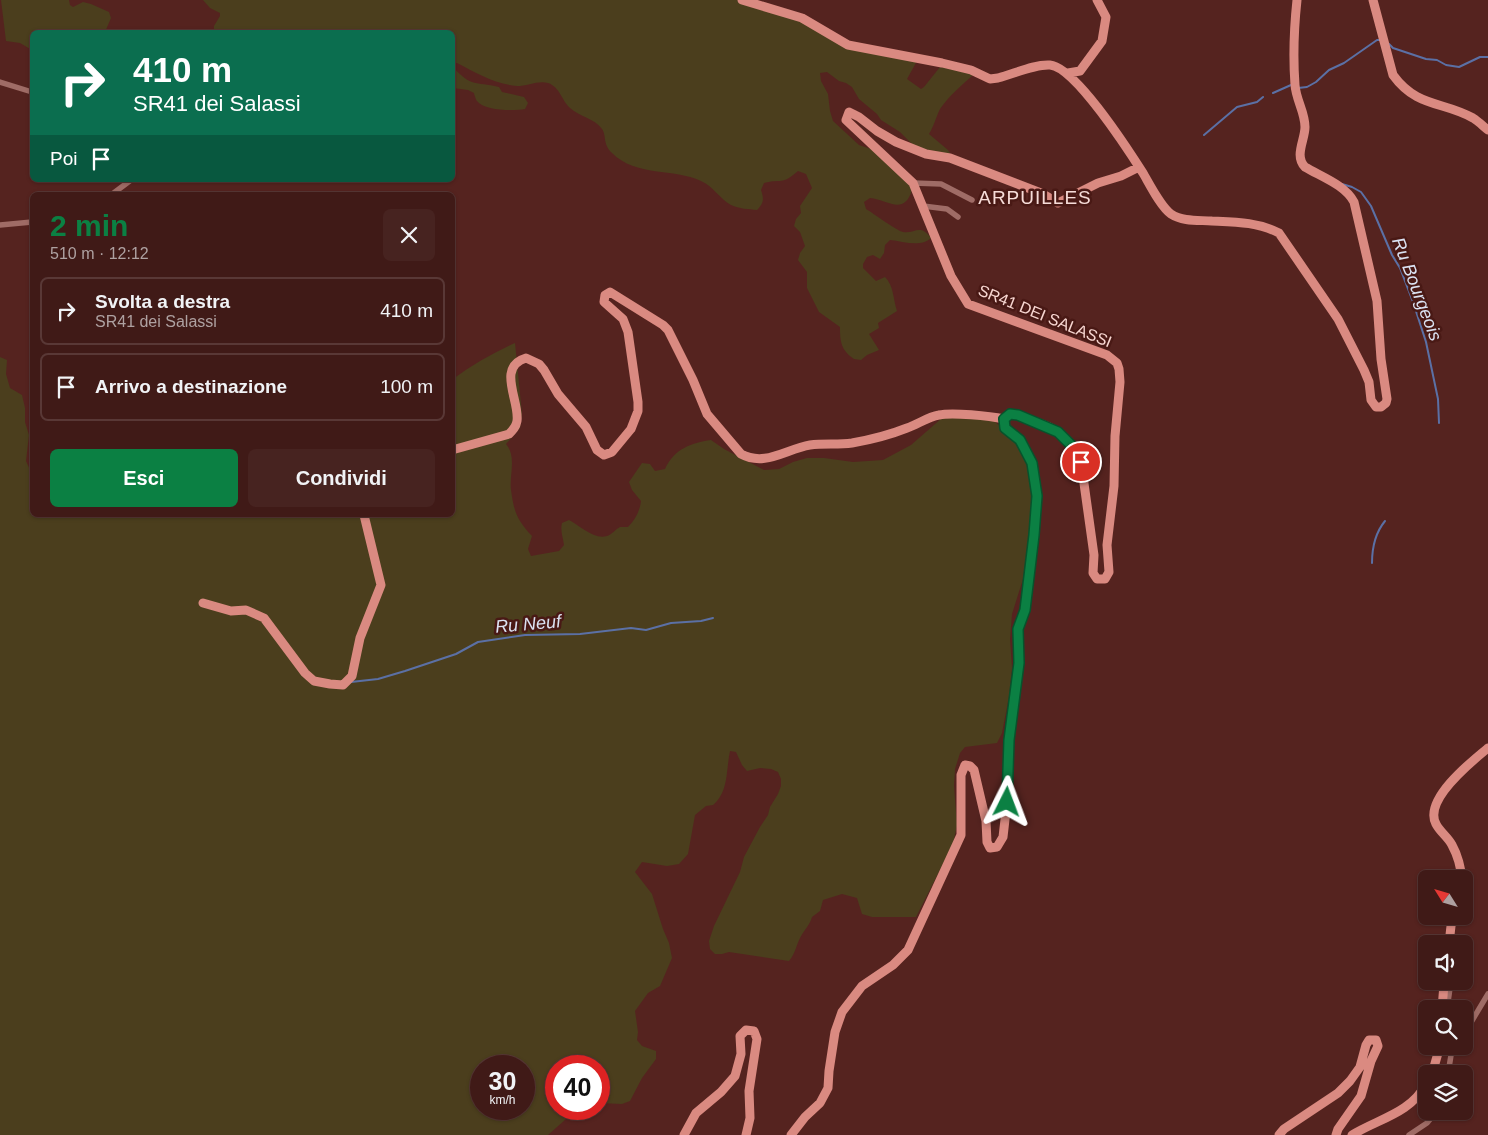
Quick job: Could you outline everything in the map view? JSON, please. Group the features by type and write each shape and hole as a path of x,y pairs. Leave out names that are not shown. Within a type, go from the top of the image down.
{"street":[{"path":"742,0 802,18 848,44 971,70 990,79 1049,65 1059,67 1068,73 1080,86 1123,142 1170,214 1197,223 1266,226 1279,233 1338,319 1369,382 1372,404 1381,408 1387,399 1381,359 1377,301 1354,202 1350,194 1344,189 1301,163 1299,156 1305,127 1304,114 1296,89 1295,19 1297,0"},
{"path":"1068,73 1080,71 1102,41 1106,17 1097,0"},
{"path":"1373,0 1393,75 1400,84 1422,100 1474,118 1488,130"},
{"path":"0,82 30,91"},
{"path":"958,217 947,209 923,206 914,183 846,120 850,112 896,142 926,154 950,158 1018,186 1041,193 1058,203 1098,182 1121,176 1139,167"},
{"path":"115,192 128,182"},
{"path":"914,183 941,184 972,200"},
{"name":"SR41 DEI SALASSI","path":"923,206 949,272 968,304 1107,356 1116,362 1119,368 1120,382 1114,486 1107,545 1109,572 1105,579 1097,579 1092,573 1094,555 1081,462 1071,445 1049,426 1018,415 1010,414 1004,419"},
{"path":"0,225 30,222"},
{"path":"455,449 509,434 515,428 518,419 511,381 512,368 519,360 526,358 539,364 544,370 558,394 586,427 599,452 604,455 612,452 635,422 638,402 628,332 623,319 604,302 605,295 610,292 663,325 693,380 707,414 741,454 747,457 761,459 812,445 853,443 905,429 940,414 989,416 1004,419 1005,428 1020,440 1032,463 1037,496 1034,535 1025,610 1018,629 1019,663 1009,740 1007,802 1003,836 997,847 990,848 987,842 986,821 974,770 970,766 965,765 961,775 961,835 912,942 908,950 893,965 862,986 842,1012 836,1032 828,1088 820,1102 791,1135"},
{"path":"203,603 231,611 246,610 264,618 305,673 314,680 343,685 352,676 360,638 381,585 364,517"},
{"path":"1461,870 1452,846 1435,822 1434,809 1440,795 1470,763 1488,748"},
{"path":"1473,1019 1488,994"},
{"path":"684,1135 696,1113 721,1092 735,1076 741,1054 740,1036 746,1030 754,1031 757,1039 749,1091 750,1118 746,1135"},
{"path":"1279,1135 1284,1129 1338,1093 1350,1082 1360,1067 1366,1046 1370,1040 1376,1040 1378,1046 1371,1061 1361,1096 1338,1129 1336,1135"},
{"path":"1352,1135 1406,1108 1418,1096"},
{"path":"1408,1135 1430,1120"}],"shaded area":[{"path":"1,0 69,0 70,5 73,7 83,2 109,12 111,18 106,30 30,30 30,49 20,43 6,41"},
{"path":"203,0 737,0 805,22 825,35 917,61 907,79 921,89 940,67 974,74 940,109 929,134 948,150 951,155 916,147 900,132 881,120 877,114 859,99 852,87 839,81 827,72 820,73 821,81 828,94 833,121 859,145 874,150 908,182 912,190 905,202 895,205 870,198 864,202 866,209 900,231 920,230 924,231 931,238 922,243 890,240 885,245 884,253 880,259 873,255 867,257 863,268 876,281 885,277 892,289 897,311 878,323 879,328 869,334 879,350 861,360 854,359 846,352 841,341 840,327 819,312 807,288 807,272 798,260 805,246 800,232 794,226 796,219 801,213 800,206 812,188 806,174 798,171 785,180 764,183 761,190 763,201 761,205 757,210 744,209 731,205 701,181 690,177 632,166 622,161 609,149 599,125 570,108 552,85 541,82 521,86 509,85 455,63 455,30 214,30 220,13 210,8"},
{"path":"455,69 469,81 499,87 502,92 524,97 528,103 525,109 499,110 481,104 474,93 455,88"},
{"path":"515,343 522,414 520,428 506,444 512,460 511,490 513,504 517,515 532,536 528,549 531,556 559,551 564,545 561,531 562,523 569,520 592,534 602,537 609,535 620,527 628,527 637,515 641,501 632,490 629,482 642,463 650,464 655,471 665,469 673,456 678,452 690,445 704,441 711,440 764,470 779,469 807,458 853,462 883,460 911,445 942,418 957,417 993,420 1019,444 1026,455 1030,470 1033,503 1023,579 1012,614 1010,639 1012,668 1002,733 997,743 965,747 960,753 955,769 954,786 957,825 953,844 916,917 872,917 862,914 857,898 842,894 823,900 820,911 812,917 789,961 729,952 715,954 710,949 709,941 714,926 740,872 744,857 768,815 781,786 778,772 760,768 747,771 736,752 730,751 722,794 713,805 706,806 695,815 688,854 679,864 667,866 642,862 635,872 652,894 669,943 672,958 660,986 648,993 635,1011 638,1032 637,1040 642,1046 656,1051 656,1059 642,1078 630,1101 622,1104 610,1103 610,1055 545,1055 545,1120 565,1120 548,1135 0,1135 0,357 7,360 6,374 10,388 22,395 25,408 25,422 29,435 26,461 30,470 30,517 455,517 455,378 475,364"}],"waterway":[{"path":"1298,88 1307,87 1316,82 1329,70 1344,63 1377,40 1381,40"},
{"path":"1389,44 1393,48 1426,59 1437,60 1446,65 1459,67 1480,57 1488,57"},
{"path":"1273,93 1291,85"},
{"path":"1204,135 1237,107 1257,102 1263,97"},
{"name":"Ru Bourgeois","path":"1342,184 1361,192 1371,206 1392,255 1400,268 1426,342 1438,399 1439,423"},
{"name":"Ru Bourgeois","path":"1372,563 1375,540 1385,521"},
{"name":"Ru Neuf","path":"351,682 378,679 405,671 456,654 478,642 525,635 580,634 631,628 646,630 671,623 701,621 713,618"}],"district":[{"name":"ARPUILLES","path":"1035,197"}],"route":[{"path":"1007,802 1009,740 1019,663 1018,629 1025,610 1037,496 1032,463 1020,440 1005,428 1003,424 1004,419 1010,414 1018,415 1049,426 1064,437 1081,462"}]}
